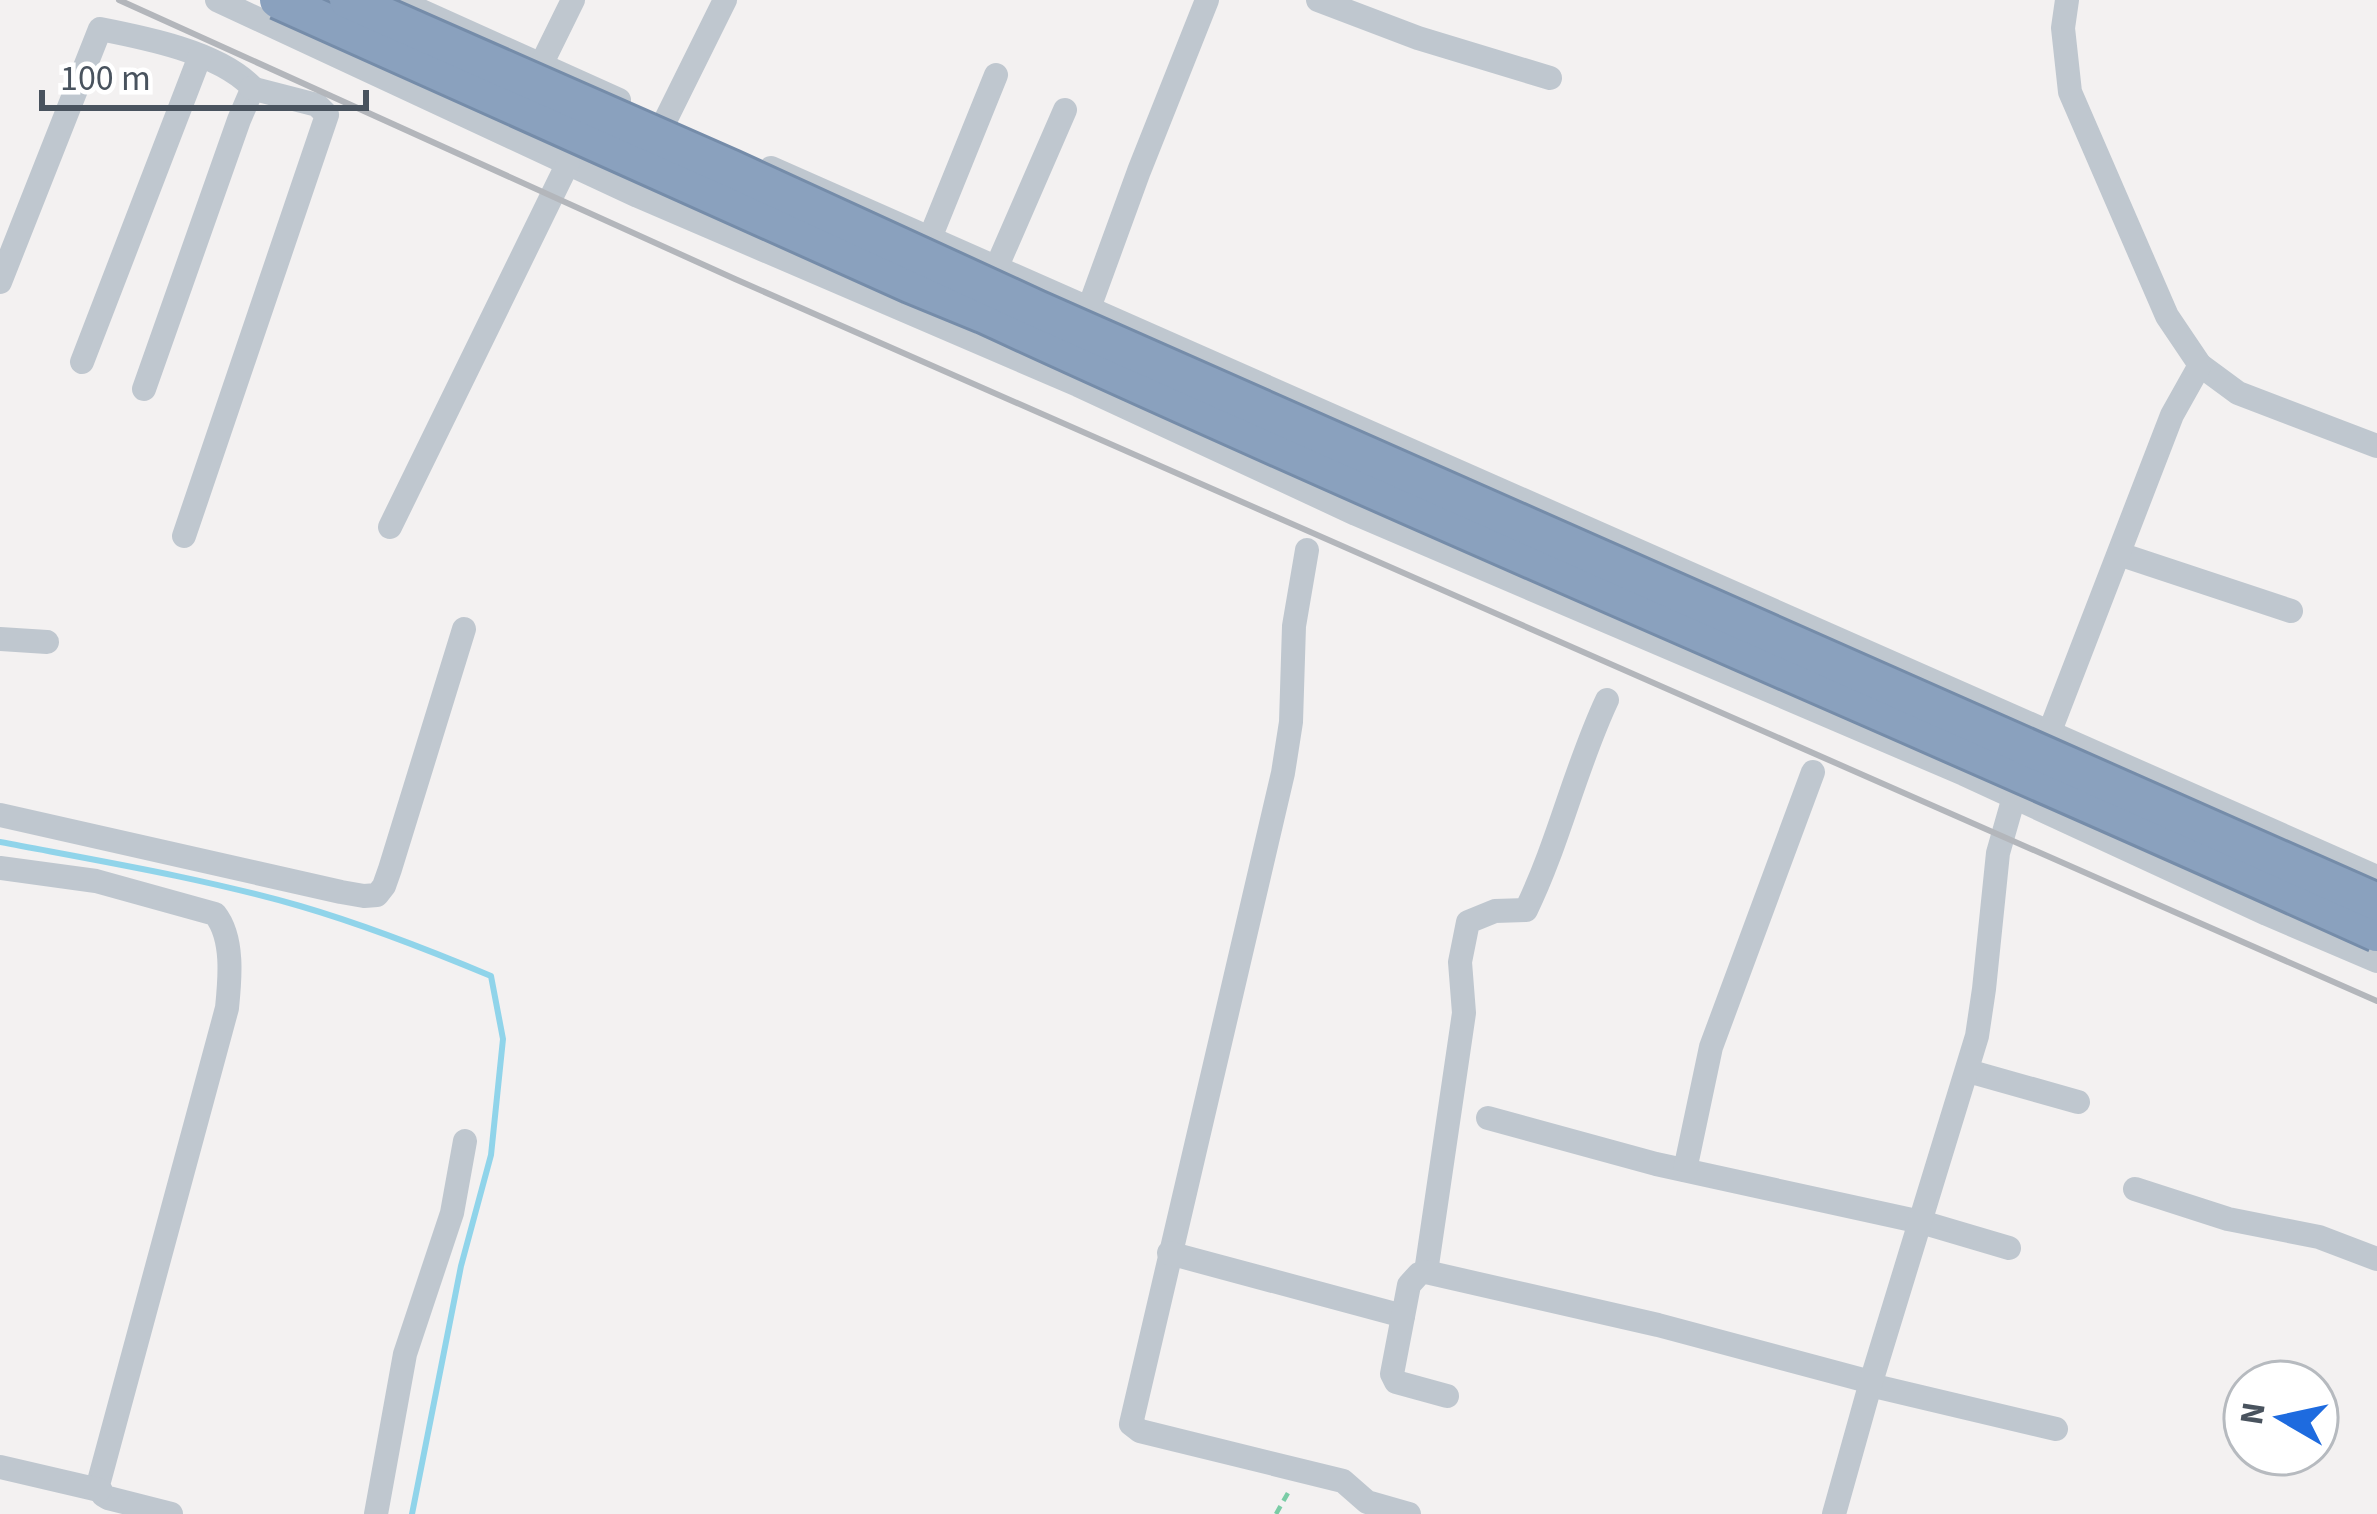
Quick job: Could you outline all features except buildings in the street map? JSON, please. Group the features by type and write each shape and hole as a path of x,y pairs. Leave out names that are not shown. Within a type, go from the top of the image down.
{"highway":[{"path":"278,0 2377,933"},
{"path":"348,0 2377,902"}],"street":[{"path":"217,0 638,196 1078,386 1356,514 2014,797 2377,961"},
{"path":"340,56 363,0"},
{"path":"397,0 2377,877"},
{"path":"541,65 573,0"},
{"path":"665,121 725,0"},
{"path":"1089,308 1207,0"},
{"path":"1318,0 1418,38 1550,78"},
{"path":"2067,0 2062,28 2070,92 2167,316 2200,365 2238,393 2377,446"},
{"path":"0,282 100,29 200,56 243,78 244,106 145,389"},
{"path":"82,362 200,56"},
{"path":"930,238 996,75"},
{"path":"184,536 327,116 317,105 244,106"},
{"path":"967,338 1065,110"},
{"path":"390,526 568,163"},
{"path":"2050,731 2172,415 2200,365"},
{"path":"1307,550 1292,648 1291,722 1283,772 1131,1415 1133,1428 1342,1481 1367,1502 1408,1514"},
{"path":"2119,554 2290,610"},
{"path":"0,814 340,892 376,895 390,869 464,628"},
{"path":"0,639 47,642"},
{"path":"1919,756 1948,687"},
{"path":"1426,1272 1465,1013 1460,962 1468,922 1495,911 1526,910 1545,871 1607,700"},
{"path":"1685,1170 1711,1047 1813,772"},
{"path":"1834,1514 1968,1071 1984,989 1998,853 2014,797"},
{"path":"0,868 80,878 171,899 215,914 224,929 230,970 227,1008 100,1469 105,1501"},
{"path":"1968,1071 2078,1102"},
{"path":"1488,1118 1685,1170 1921,1222 2009,1248"},
{"path":"376,1514 404,1354 452,1213 465,1141"},
{"path":"2135,1189 2228,1219 2319,1237 2377,1259"},
{"path":"1169,1253 1402,1316"},
{"path":"1447,1396 1394,1378 1409,1286 1426,1272 1658,1324 2056,1429"},
{"path":"0,1467 105,1501 171,1514"}],"waterway":[{"path":"0,842 188,878 300,906 491,976 503,1039 491,1155 461,1266 412,1514"}],"railway":[{"path":"119,0 735,279 2377,1001"}]}
